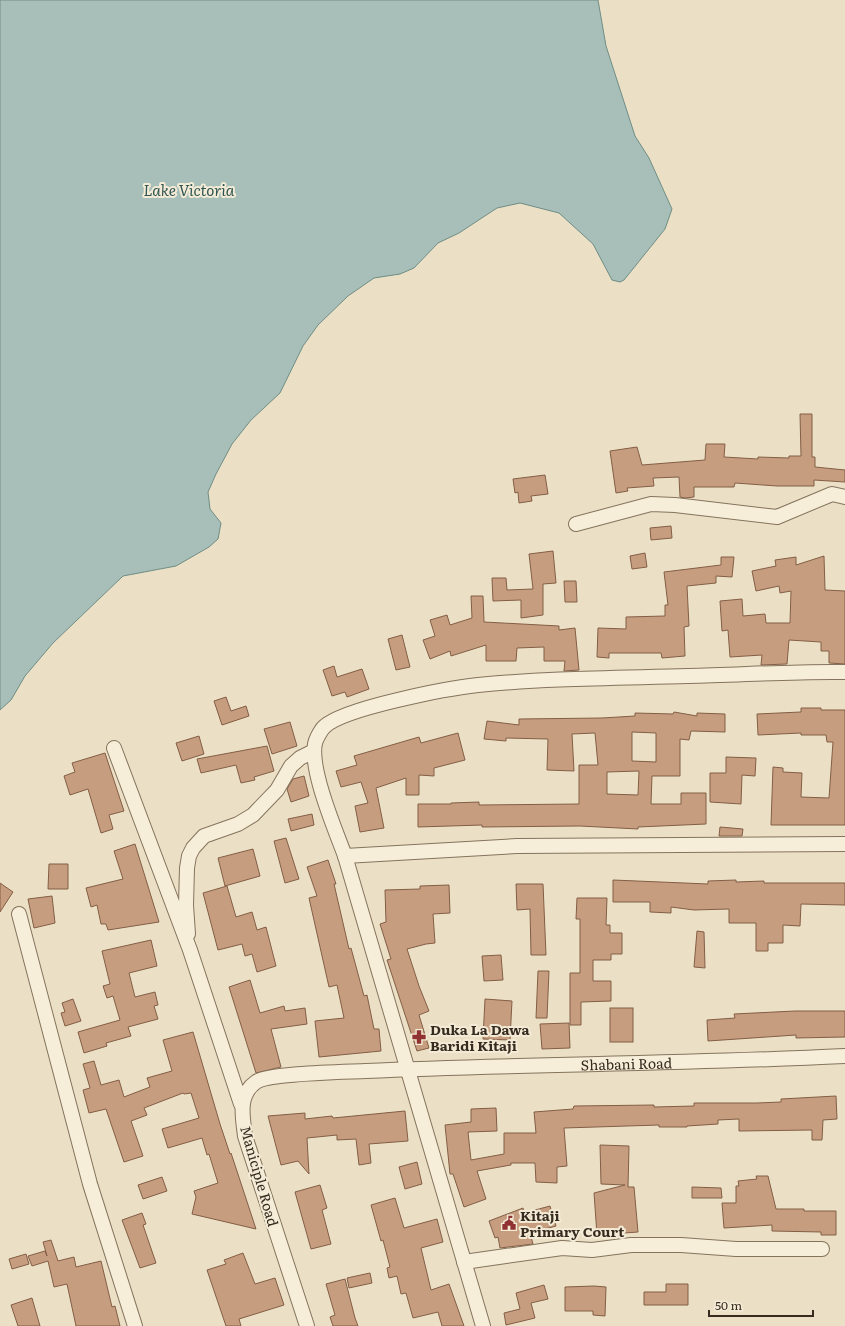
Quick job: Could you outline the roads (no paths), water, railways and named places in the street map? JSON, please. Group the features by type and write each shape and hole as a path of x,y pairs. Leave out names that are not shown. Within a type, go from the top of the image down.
{"street":[{"path":"576,524 651,504 675,505 778,517 832,494 845,497"},
{"path":"483,1326 345,856 325,802 316,770 314,751 316,739 325,726 341,717 382,703 477,685 591,678 845,672"},
{"path":"114,748 190,950"},
{"path":"190,950 186,882 189,856 193,848 204,836 238,824 253,815 277,790 291,766 300,758 314,751"},
{"path":"345,856 517,846 845,844"},
{"path":"19,914 90,1184 135,1326"},
{"name":"Maniciple Road","path":"190,950 241,1104 245,1136 307,1326"},
{"name":"Shabani Road","path":"407,1069 845,1056"},
{"path":"241,1104 249,1089 256,1082 270,1078 407,1069"},
{"path":"464,1262 562,1248 592,1250 631,1244 689,1245 736,1249 822,1249"}],"water":[{"name":"Lake Victoria","path":"0,0 598,0 606,46 635,136 649,158 672,209 665,229 624,280 620,282 612,280 593,244 559,213 520,203 497,208 459,233 438,243 414,268 400,274 374,278 348,296 318,325 303,346 280,393 251,420 232,444 208,492 210,509 221,523 218,539 209,547 176,566 123,576 53,643 25,676 11,700 0,710"}],"place":[{"name":"Duka La Dawa Baridi Kitaji","path":"419,1037"},
{"name":"Kitaji Primary Court","path":"509,1223"}]}
